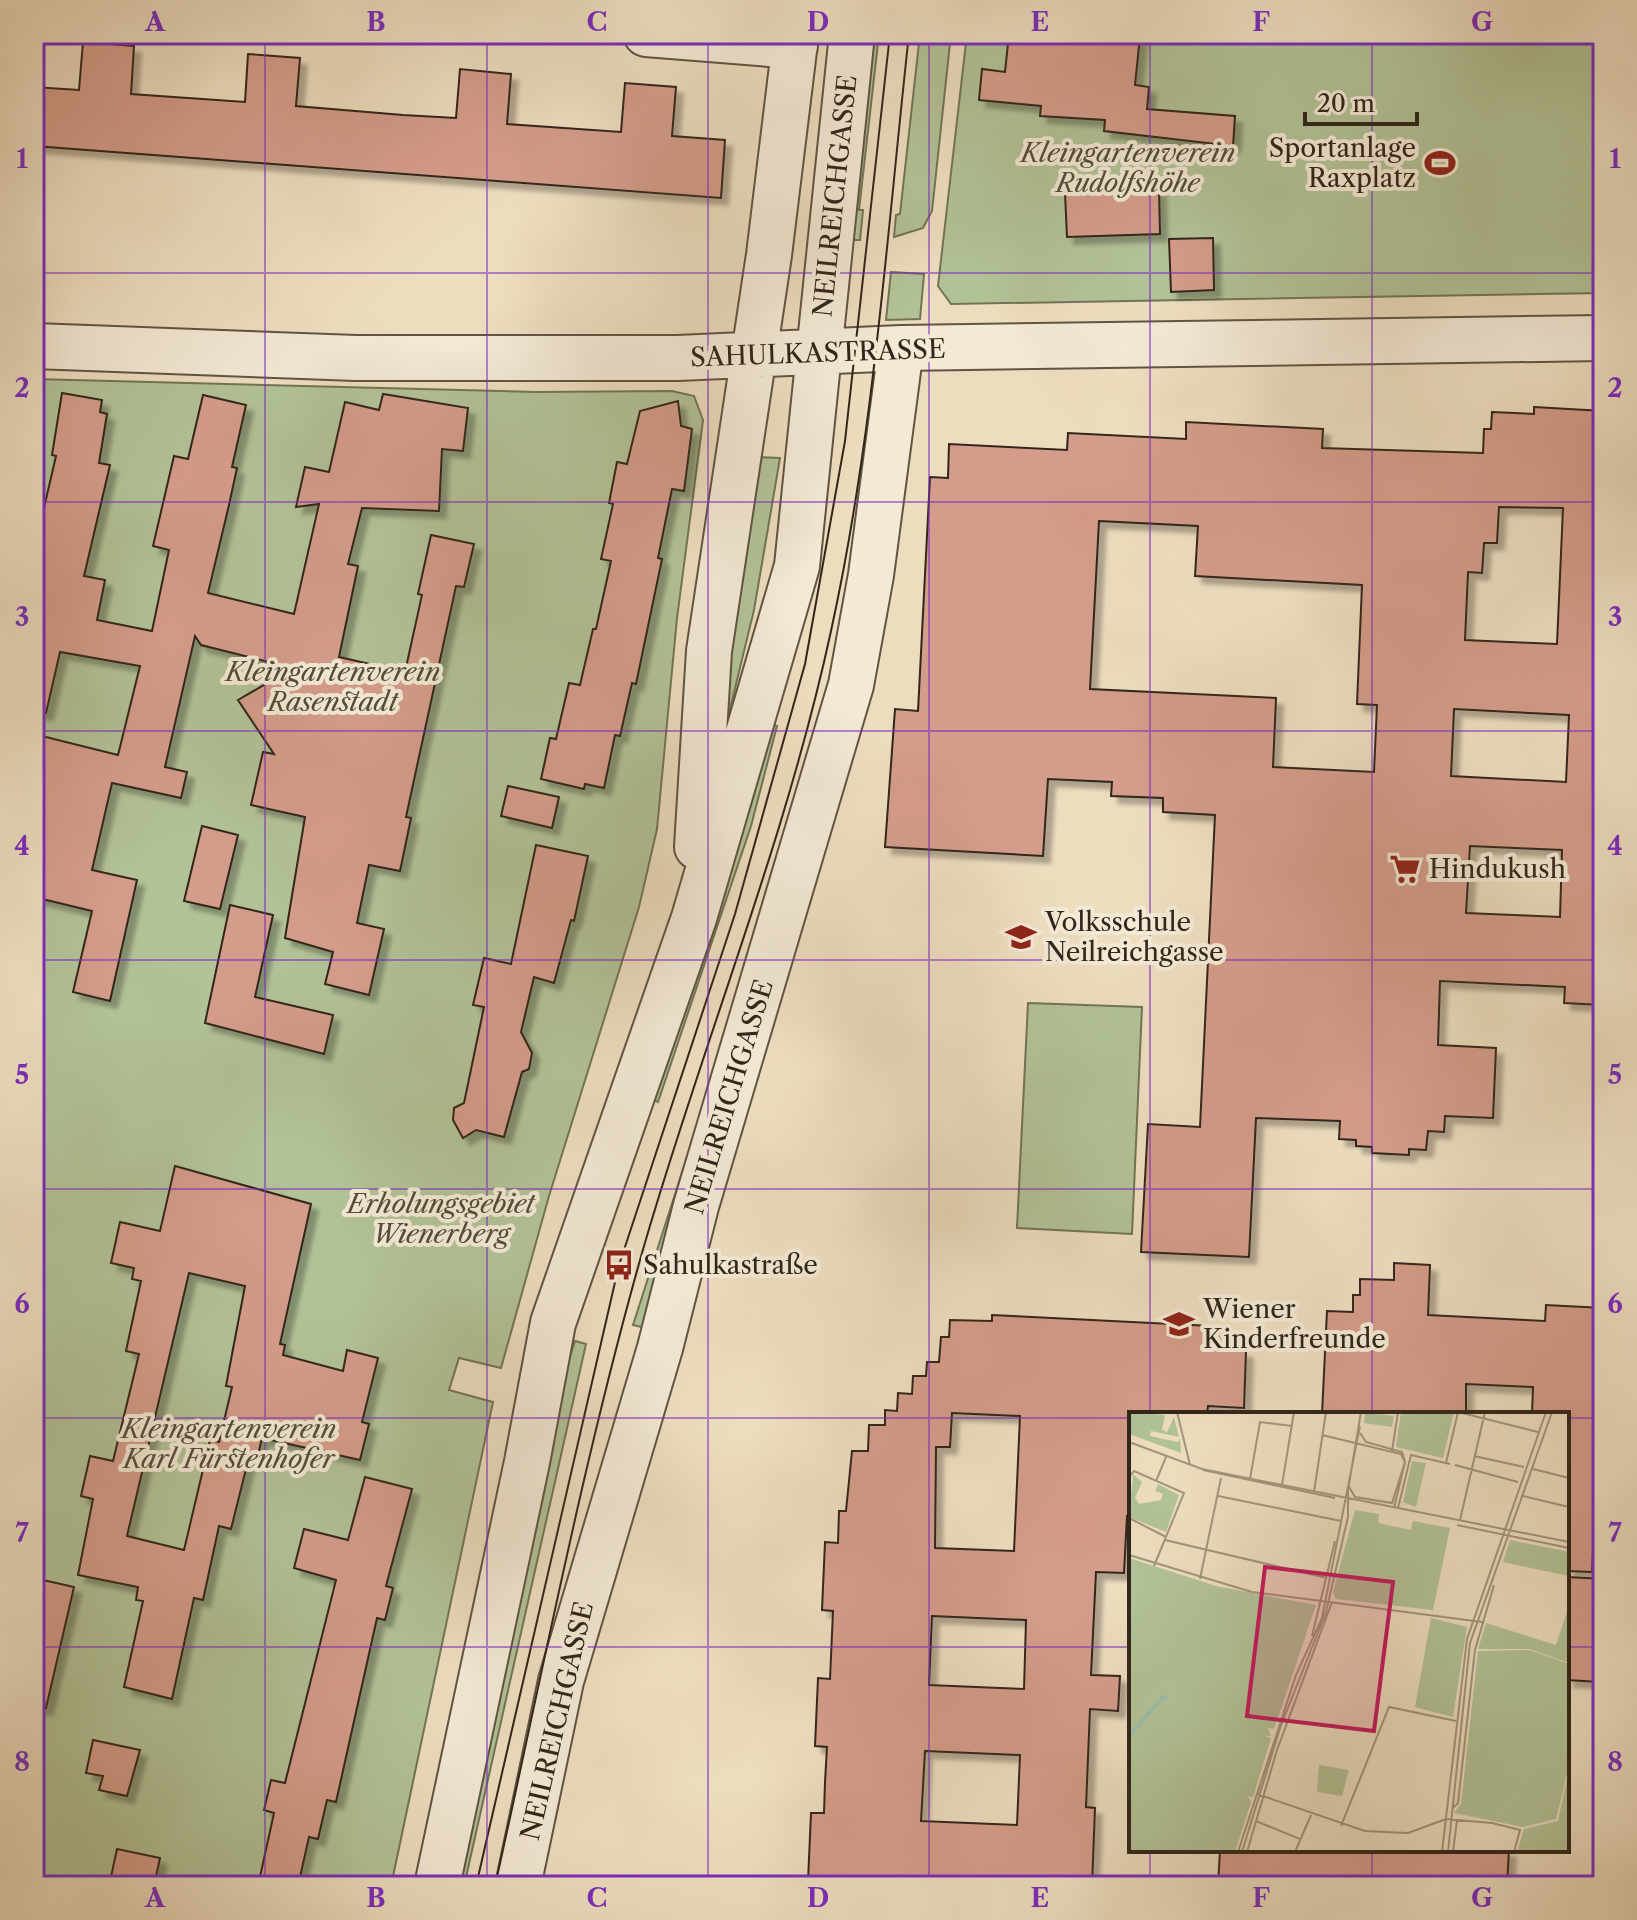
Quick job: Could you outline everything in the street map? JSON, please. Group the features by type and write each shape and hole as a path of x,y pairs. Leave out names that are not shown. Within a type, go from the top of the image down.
{"street":[{"path":"646,34 795,40"},
{"name":"NEILREICHGASSE","path":"437,1886 527,1462 553,1323 586,1219 694,918 797,566 852,34"},
{"name":"NEILREICHGASSE","path":"694,918 709,651 753,357 795,40"},
{"name":"SAHULKASTRASSE","path":"34,346 356,358 753,357 901,348 1603,338"},
{"name":"NEILREICHGASSE","path":"518,1886 561,1681 660,1348 701,1190 851,685 871,575 901,348"}],"green space":[{"path":"870,34 879,34 859,210 863,210 860,240 846,240"},
{"path":"920,34 951,34 932,211 923,228 894,237 896,215 900,214"},
{"name":"Kleingartenverein Rudolfshöhe","path":"967,34 1603,34 1603,293 951,304 938,286"},
{"path":"891,272 924,274 920,319 886,320"},
{"path":"34,379 535,392 672,391 694,396 703,420 677,618 657,829 639,907 549,1196 501,1368 459,1358 449,1390 493,1402 391,1886 34,1886"},
{"path":"753,457 780,458 754,610 729,713 724,717 728,623"},
{"path":"773,725 777,726 751,826 658,1102 648,1098"},
{"path":"749,964 650,1329 633,1325"},
{"path":"1028,1003 1142,1007 1132,1234 1017,1228"},
{"path":"575,1341 586,1344 464,1886 457,1886 566,1368"}],"building":[{"path":"1009,34 1140,36 1135,85 1149,87 1147,109 1235,116 1233,146 1104,131 1105,120 1040,116 1041,106 979,100 982,69 1005,72"},
{"path":"83,42 134,46 131,94 245,102 248,54 300,58 296,106 403,115 456,118 460,69 511,74 507,124 621,132 625,83 676,87 672,136 725,140 721,198 34,146 34,87 79,90"},
{"path":"1159,189 1160,234 1067,237 1065,193"},
{"path":"1213,238 1214,290 1171,292 1169,239"},
{"path":"62,393 102,400 100,412 107,414 99,463 110,465 84,576 105,580 97,620 152,631 169,550 153,546 174,456 188,459 203,395 246,405 232,467 237,468 208,593 294,614 319,504 296,507 305,467 329,472 345,402 379,410 383,394 468,408 463,451 442,449 439,511 362,508 348,564 358,566 339,657 405,672 431,535 474,544 464,587 456,586 406,817 411,818 400,871 369,865 357,923 384,929 369,995 325,984 333,952 285,938 305,817 251,805 263,752 274,754 238,700 293,668 201,645 195,636 165,767 187,772 181,798 112,783 92,870 137,880 110,1001 73,992 92,911 34,897 34,734 118,755 140,666 60,652 46,713 34,712 34,551 56,456 52,455"},
{"path":"678,401 681,426 692,429 684,491 672,489 658,558 662,559 636,684 632,683 620,736 615,735 604,788 585,784 584,789 541,779 550,738 556,739 569,683 580,685 593,629 596,629 611,561 601,559 613,504 609,503 617,462 627,464 640,411"},
{"path":"1534,407 1603,411 1603,1005 1564,1003 1565,987 1440,981 1438,1045 1496,1048 1493,1118 1445,1116 1444,1132 1428,1131 1426,1150 1409,1149 1409,1155 1372,1153 1372,1147 1356,1146 1356,1140 1339,1139 1340,1121 1256,1118 1249,1257 1141,1252 1148,1124 1200,1127 1215,815 1163,812 1163,798 1111,796 1112,782 1048,779 1043,856 885,847 895,709 918,711 930,477 948,478 949,444 1067,450 1068,433 1186,439 1186,422 1323,429 1322,448 1483,453 1484,429 1491,429 1492,412 1534,414","holes":["1499,507 1563,508 1557,644 1465,640 1468,572 1482,573 1484,543 1497,543","1099,521 1198,526 1195,576 1362,585 1357,704 1377,705 1374,772 1273,767 1276,698 1090,689","1454,709 1569,715 1566,782 1451,776","1470,846 1562,850 1560,917 1466,913"]},
{"path":"508,786 559,797 552,828 501,816"},
{"path":"202,826 238,835 220,909 184,901"},
{"path":"536,845 588,856 574,921 571,920 554,983 534,977 521,1032 532,1053 529,1069 522,1072 504,1137 476,1130 463,1138 453,1120 454,1108 464,1103 484,1007 473,1005 484,958 511,964"},
{"path":"230,905 273,915 255,997 333,1015 324,1054 205,1023"},
{"path":"175,1166 311,1204 280,1344 285,1345 283,1355 343,1371 347,1350 378,1358 362,1422 369,1424 360,1460 262,1438 256,1463 248,1461 231,1529 219,1526 203,1600 194,1598 172,1699 124,1687 143,1601 136,1600 138,1587 78,1575 93,1499 81,1496 90,1456 113,1461 139,1354 126,1351 141,1281 132,1279 134,1268 111,1263 120,1222 160,1231","holes":["189,1273 245,1286 226,1386 232,1387 219,1442 210,1440 184,1550 127,1536"]},
{"path":"1394,1263 1430,1265 1428,1315 1545,1321 1546,1305 1603,1308 1598,1441 1603,1442 1603,1512 1595,1512 1592,1572 1569,1571 1569,1412 1532,1412 1533,1387 1466,1384 1466,1412 1322,1412 1327,1311 1353,1312 1353,1295 1360,1295 1360,1279 1394,1280"},
{"path":"992,1315 1231,1327 1230,1350 1246,1351 1244,1408 1208,1406 1207,1412 1129,1412 1129,1516 1124,1573 1096,1572 1091,1675 1120,1676 1118,1711 1090,1709 1086,1807 1095,1808 1092,1886 822,1886 822,1882 808,1881 811,1813 824,1813 827,1747 815,1746 818,1678 830,1679 833,1611 822,1610 825,1542 838,1543 839,1511 846,1511 852,1451 868,1451 869,1425 885,1425 885,1410 897,1411 898,1393 912,1394 913,1376 926,1376 927,1362 939,1362 941,1337 949,1337 950,1320 992,1321","holes":["952,1413 1020,1416 1014,1551 935,1548 936,1447 950,1447","932,1616 1026,1620 1024,1689 929,1685","925,1751 1020,1755 1017,1825 921,1821"]},
{"path":"365,1477 412,1489 386,1586 393,1588 385,1620 377,1618 336,1802 327,1800 318,1839 309,1837 298,1886 258,1886 274,1813 264,1810 271,1780 285,1783 336,1580 294,1568 304,1529 348,1540"},
{"path":"1569,1577 1603,1579 1600,1682 1569,1680"},
{"path":"34,1578 74,1587 46,1708 34,1707"},
{"path":"93,1740 140,1750 127,1796 99,1790 103,1776 86,1773"},
{"path":"117,1849 160,1858 154,1886 109,1886"},
{"path":"1220,1852 1509,1852 1507,1886 1218,1886"}],"tram line":[{"path":"476,1886 619,1265 735,914 805,664 845,441 890,34"},
{"path":"495,1886 582,1489 621,1331 665,1175 767,866 812,710 831,631 869,408 909,34"}],"place":[{"name":"Sportanlage Raxplatz","path":"1440,163"},
{"name":"Hindukush","path":"1405,869"},
{"name":"Volksschule Neilreichgasse","path":"1021,937"},
{"name":"Sahulkastraße","path":"619,1265"},
{"name":"Wiener Kinderfreunde","path":"1179,1324"}],"park label":[{"name":"Kleingartenverein Rasenstadt","path":"333,687"},
{"name":"Erholungsgebiet Wienerberg","path":"441,1219"},
{"name":"Kleingartenverein Karl Fürstenhofer","path":"229,1444"}]}
